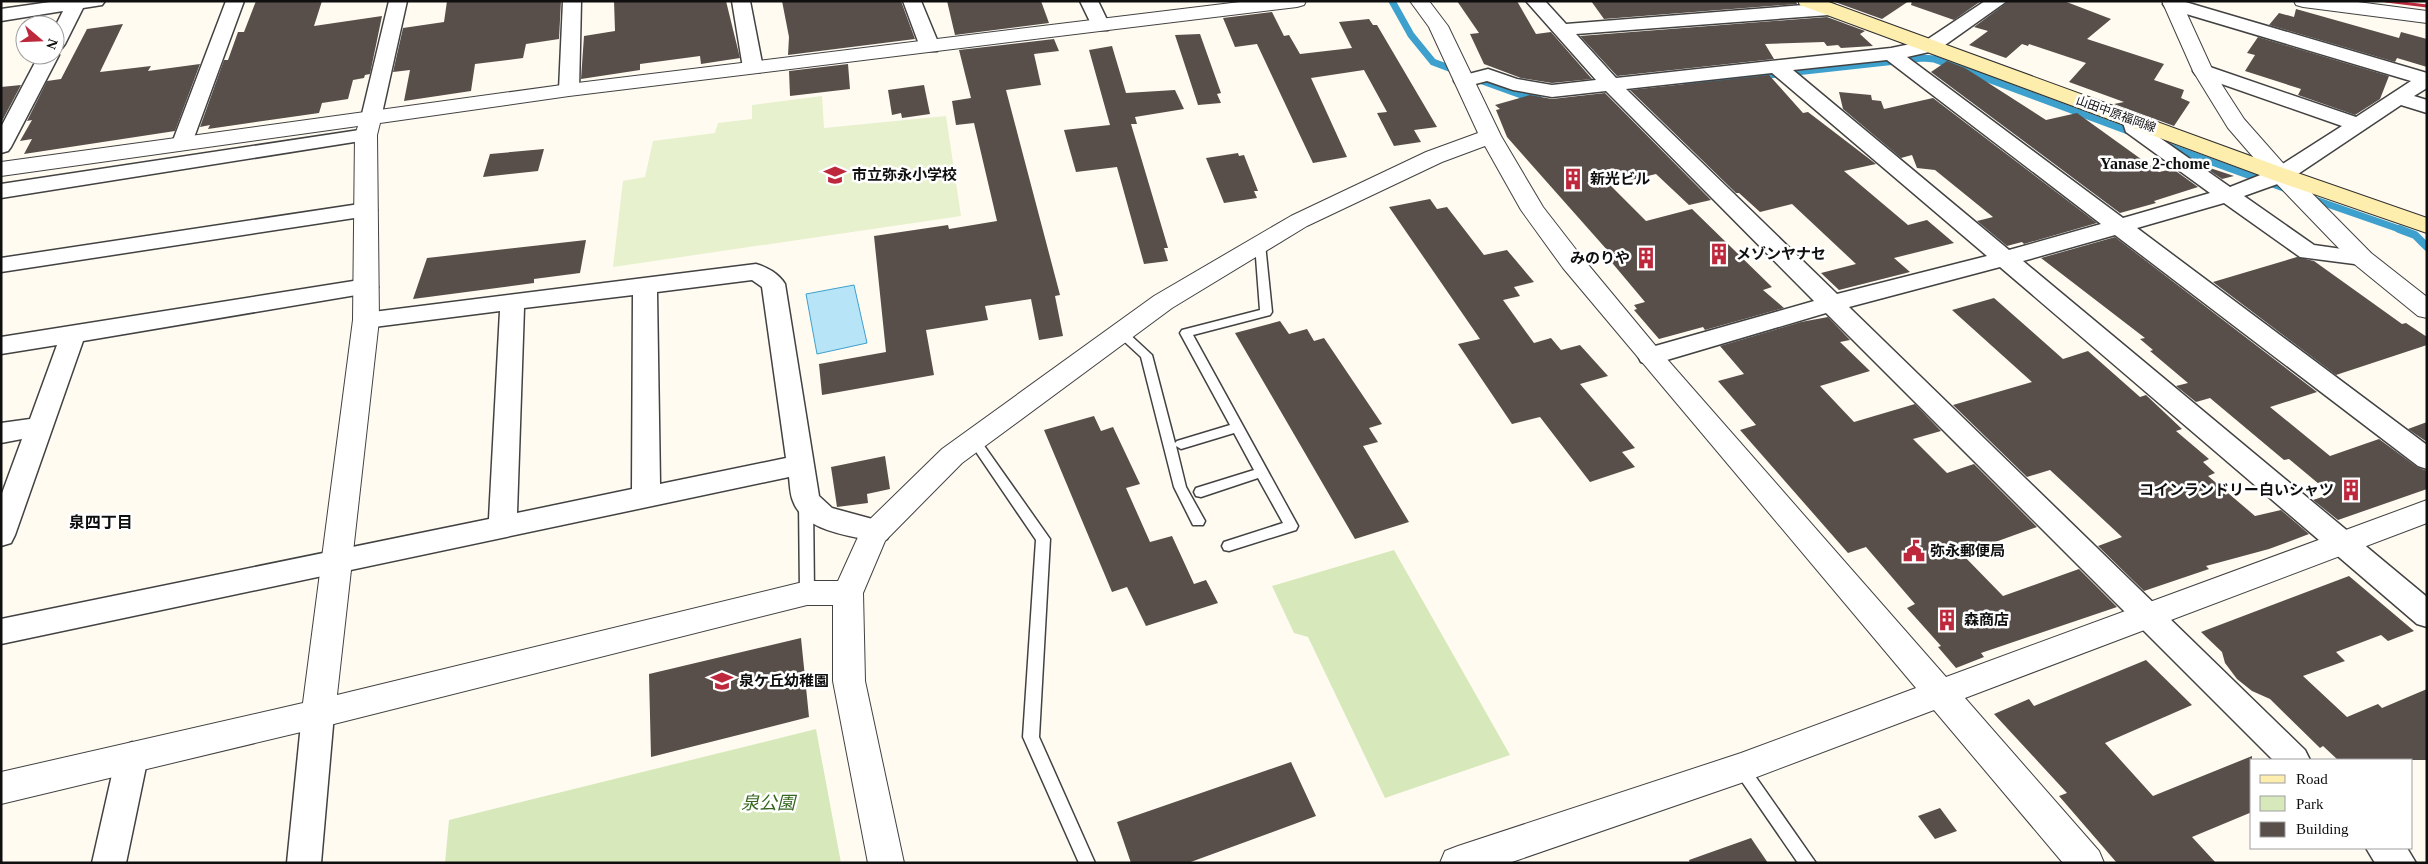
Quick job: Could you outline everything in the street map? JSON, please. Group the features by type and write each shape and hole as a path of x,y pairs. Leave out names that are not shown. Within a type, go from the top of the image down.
{"main road":[{"name":"山田中原福岡線","path":"1807,1 1931,46 2276,181 2427,226"}],"street":[{"path":"1,15 96,1"},
{"path":"182,143 235,1"},
{"path":"304,863 318,714 366,320 366,210 369,127 398,1"},
{"path":"569,90 572,1"},
{"path":"742,1 753,68"},
{"path":"912,1 930,47"},
{"path":"1089,1 1101,26"},
{"path":"1419,1 1470,75 1490,136 1534,210 1572,262 1650,356 2086,863"},
{"path":"1535,1 1619,93 1830,304 2293,759"},
{"path":"1470,75 1552,91 1619,93 1898,60 1931,46 1998,1"},
{"path":"2304,1 2427,17"},
{"path":"1,191 569,90 1291,2"},
{"path":"2172,2 2203,71 2276,181 2308,202 2362,258 2427,310"},
{"path":"2172,2 2427,79"},
{"path":"65,25 77,3"},
{"path":"1560,30 1829,9"},
{"path":"1898,60 2427,459"},
{"path":"1,147 44,65"},
{"path":"2203,71 2360,125"},
{"path":"1783,73 2427,614"},
{"path":"1650,356 1830,304 2004,259 2276,181 2427,79"},
{"path":"2399,98 2427,107"},
{"path":"2132,124 2158,146 2308,252 2362,258"},
{"path":"1,169 182,143 369,127"},
{"path":"886,863 849,681 848,593 873,534 952,456 1163,302 1308,216 1434,157 1490,136"},
{"path":"1,265 366,210"},
{"path":"366,320 756,272 773,284 806,500 823,517 877,531"},
{"path":"1,346 366,286"},
{"path":"645,286 646,498"},
{"path":"503,527 512,302"},
{"path":"1,535 38,427 73,334"},
{"path":"1,433 38,427"},
{"path":"1,632 800,465"},
{"path":"1458,863 1741,768 2145,615 2427,511"},
{"path":"1,788 318,714 807,593 848,593"},
{"path":"109,863 132,758"},
{"path":"2384,849 2399,863"}],"lane":[{"path":"1229,546 1291,526 1186,333 1266,312 1260,244"},
{"path":"1121,333 1146,355 1180,487 1198,521"},
{"path":"1181,444 1237,427"},
{"path":"974,440 1043,539 1030,737 1087,863"},
{"path":"1200,492 1262,472"},
{"path":"806,500 807,593"},
{"path":"1741,768 1808,863"}],"green space":[{"path":"822,96 824,128 946,116 961,216 613,267 623,181 645,177 653,141 715,133 718,123 752,119 752,105"},
{"path":"1394,550 1510,755 1385,798 1308,637 1294,633 1272,586"},
{"name":"泉公園","path":"816,729 841,863 445,863 449,820"}],"water":[{"path":"854,285 867,343 817,354 806,294"}],"building":[{"path":"256,1 322,1 314,26 382,16 370,74 365,75 364,78 353,80 348,99 322,103 319,113 208,129 210,125 200,127 224,60 228,60 238,32 244,32"},
{"path":"447,1 561,1 559,39 526,44 523,58 475,64 471,91 404,101 410,70 393,72 403,28 444,22"},
{"path":"614,1 726,1 740,58 701,64 700,56 640,64 640,70 581,79 584,36 615,31"},
{"path":"782,1 901,1 915,39 788,55 789,37"},
{"path":"947,1 1041,1 1049,23 955,35"},
{"path":"1457,1 1517,1 1536,34 1551,32 1592,79 1552,83 1521,78 1484,64 1470,34 1479,33"},
{"path":"1591,1 1796,1 1797,4 1604,19"},
{"path":"1832,1 1909,1 1882,19"},
{"path":"1912,1 1981,1 1954,20 1911,5"},
{"path":"2009,1 2064,1 2111,19 2087,39 2164,64 2154,80 2184,90 2181,98 2190,102 2174,126 2114,104 2124,102 2069,82 2086,63 2029,44 2028,46 2022,44 2006,58 1969,45 1988,31 1974,27"},
{"path":"2296,9 2399,38 2401,32 2427,39 2427,67 2397,58 2395,62 2269,25 2279,13 2294,17"},
{"path":"1272,12 1284,36 1289,35 1300,54 1352,48 1339,22 1369,19 1373,25 1377,25 1437,127 1414,130 1421,142 1394,146 1377,113 1387,112 1364,70 1311,78 1347,157 1313,163 1257,44 1235,47 1223,18"},
{"path":"1827,17 1865,31 1860,34 1873,46 1841,48 1838,45 1827,46 1824,42 1765,44 1774,59 1617,76 1580,36"},
{"path":"123,24 100,72 151,66 148,71 200,64 175,131 24,154 32,139 20,141 32,120 27,121 47,81 61,79 87,29"},
{"path":"1200,34 1221,93 1217,94 1221,103 1198,105 1175,35"},
{"path":"2258,37 2389,76 2380,99 2355,115 2298,95 2301,89 2245,71 2255,55 2247,53"},
{"path":"1054,39 1059,51 1034,54 1041,85 1006,90 1060,295 1055,296 1063,336 1039,340 1031,299 985,306 988,320 926,330 934,375 822,395 819,364 886,352 874,236 948,225 949,229 997,221 974,123 956,125 952,101 971,98 959,50"},
{"path":"1112,46 1126,93 1175,90 1184,109 1135,117 1137,124 1131,124 1168,248 1164,248 1168,261 1144,264 1117,167 1076,172 1064,130 1110,125 1089,50"},
{"path":"1947,61 1965,68 2046,120 2077,113 2159,172 2173,169 2198,187 2154,201 2156,203 2120,213 1931,72"},
{"path":"848,64 850,89 790,96 789,71"},
{"path":"1769,75 1803,113 1808,112 1876,164 1844,171 1908,225 1927,220 1954,243 1894,258 1910,272 1839,290 1821,273 1856,264 1792,204 1760,212 1739,193 1736,193 1630,90"},
{"path":"21,85 1,123 1,87"},
{"path":"924,85 930,114 902,118 901,113 892,115 888,90"},
{"path":"1839,92 1871,95 1872,100 1881,101 1884,109 1933,98 2097,223 2024,244 2022,242 2007,246 1977,221 1993,217 1935,170 1917,168 1912,155 1901,158 1843,109"},
{"path":"1605,93 1711,200 1689,205 1656,174 1610,185 1646,221 1692,209 1772,287 1763,290 1784,308 1705,330 1703,327 1659,339 1634,310 1637,309 1634,305 1645,302 1603,252 1608,251 1507,137 1496,110 1500,109 1495,105 1530,95 1552,99"},
{"path":"544,149 538,171 483,177 490,154"},
{"path":"1238,153 1239,156 1244,155 1258,191 1254,191 1257,198 1224,203 1206,158"},
{"path":"2201,165 2234,176 2222,179"},
{"path":"1430,199 1437,209 1447,207 1484,255 1507,250 1534,282 1514,287 1520,296 1503,300 1534,343 1551,338 1561,350 1580,345 1608,376 1580,384 1635,448 1622,452 1635,467 1590,482 1540,417 1512,424 1458,344 1480,339 1389,207"},
{"path":"2115,237 2317,392 2270,407 2330,456 2379,439 2417,467 2427,471 2427,489 2338,520 2313,500 2331,494 2289,459 2284,460 2210,398 2196,402 2176,386 2188,383 2150,351 2153,350 2140,339 2145,338 2041,258"},
{"path":"586,240 580,273 534,279 534,283 413,299 427,258"},
{"path":"2297,257 2314,261 2402,324 2406,323 2427,337 2427,345 2336,375 2213,282"},
{"path":"1994,298 2063,359 2088,351 2140,397 2146,395 2182,429 2176,431 2209,459 2203,462 2215,473 2208,476 2255,516 2281,510 2309,534 2269,549 2206,566 2209,569 2144,591 2098,546 2122,537 2050,470 2027,477 1953,405 2032,382 1952,310"},
{"path":"1828,317 1850,340 1840,342 1870,371 1820,386 1854,422 1915,404 1941,431 1913,439 1947,473 1974,464 2037,527 1962,554 2003,596 2079,569 2117,607 1981,653 1984,657 1956,668 1938,647 1941,646 1907,608 1915,604 1866,547 1848,553 1740,430 1756,425 1718,381 1744,374 1720,346 1801,322"},
{"path":"1280,321 1289,334 1307,329 1314,341 1324,338 1382,424 1369,428 1378,442 1363,446 1409,522 1355,539 1235,333"},
{"path":"1094,416 1101,431 1113,427 1140,484 1126,488 1150,542 1172,536 1194,584 1206,580 1218,603 1146,626 1127,587 1112,592 1044,430"},
{"path":"2427,422 2427,442 2408,429"},
{"path":"885,456 890,489 867,494 868,503 837,507 831,467"},
{"path":"2349,576 2414,631 2388,641 2381,635 2336,652 2345,661 2303,676 2347,717 2378,704 2382,708 2427,689 2427,760 2337,759 2323,746 2320,748 2270,699 2252,691 2237,679 2225,663 2222,652 2201,632"},
{"path":"801,638 809,717 651,757 649,674"},
{"path":"2146,660 2192,705 2105,743 2153,796 2252,756 2252,759 2250,759 2250,813 2192,837 2216,863 2117,863 2059,796 2067,793 1994,714 2029,699 2034,706"},
{"path":"1291,762 1316,816 1188,863 1131,863 1117,822"},
{"path":"1940,808 1957,831 1935,839 1918,816"},
{"path":"1751,838 1768,863 1690,863 1689,860"}],"waterway":[{"path":"1392,1 1411,35 1433,62 1457,71"},
{"path":"1687,84 1923,58 1934,59 2136,134"},
{"path":"1474,78 1524,96 1538,98"},
{"path":"2165,145 2289,190"},
{"path":"2310,198 2402,230"},
{"path":"2399,229 2415,235 2427,247"}],"railway":[{"path":"2386,1 2427,6"}],"place":[{"name":"市立弥永小学校","path":"835,175"},
{"name":"新光ビル","path":"1573,179"},
{"name":"メゾンヤナセ","path":"1719,254"},
{"name":"みのりや","path":"1646,258"},
{"name":"コインランドリー白いシャツ","path":"2351,490"},
{"name":"弥永郵便局","path":"1914,551"},
{"name":"森商店","path":"1947,620"},
{"name":"泉ケ丘幼稚園","path":"722,681"}],"district":[{"name":"Yanase 2-chome","path":"2155,163"},
{"name":"泉四丁目","path":"101,522"}]}
